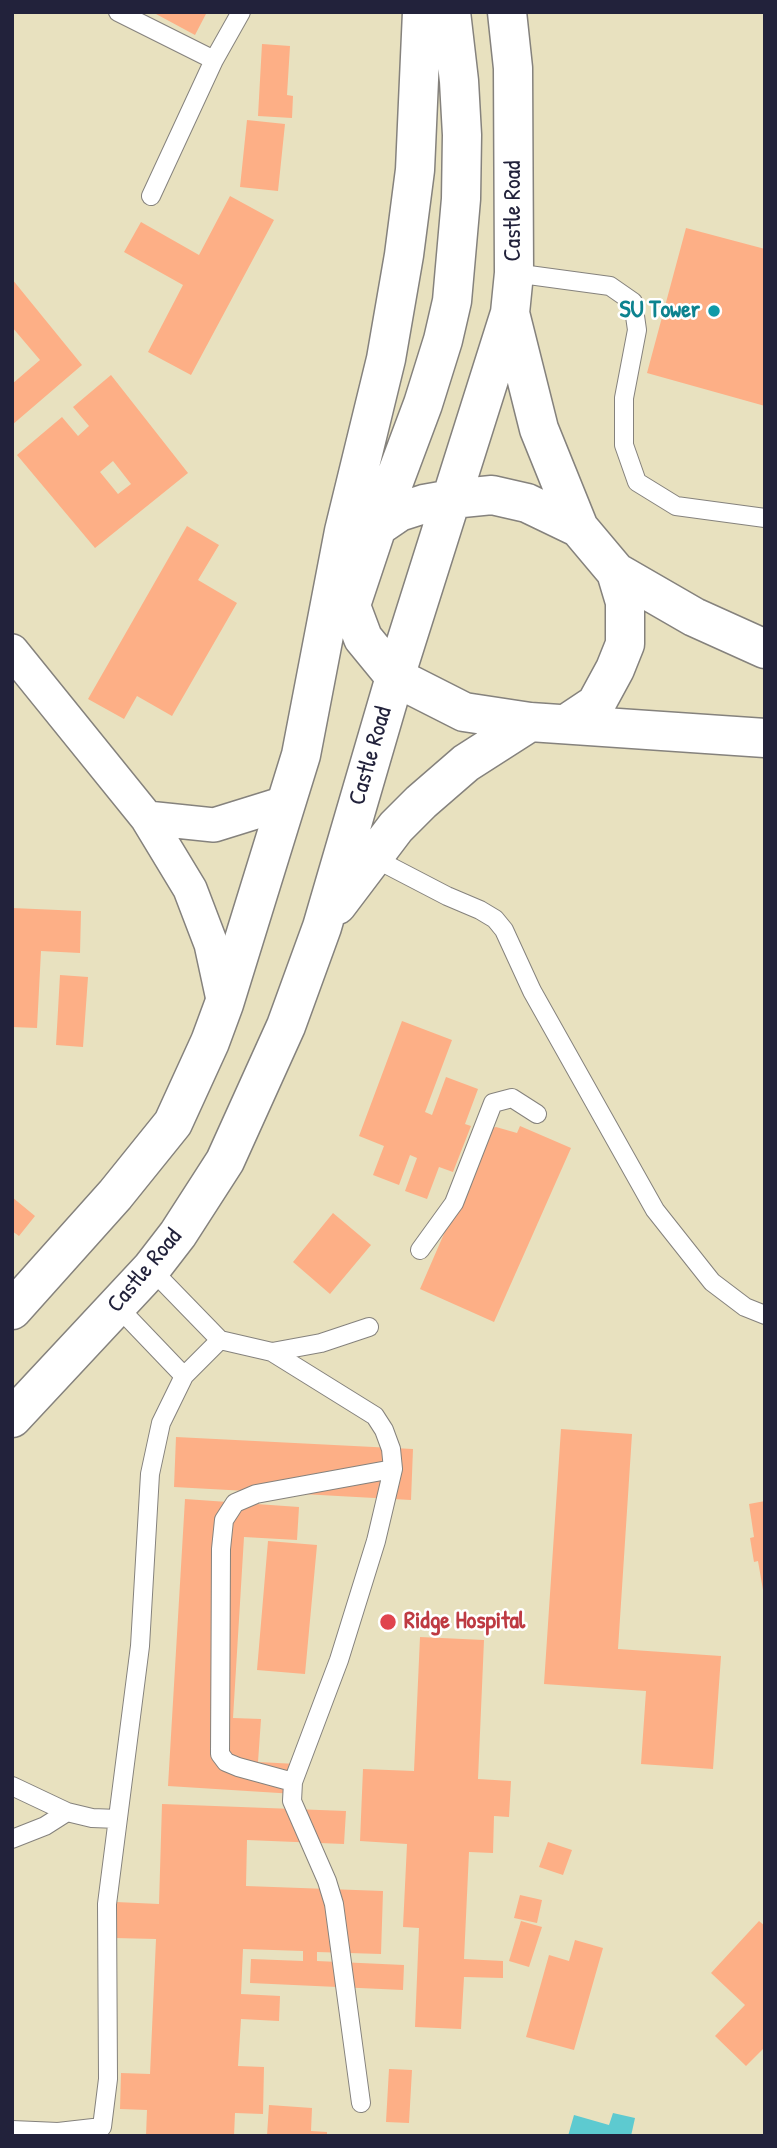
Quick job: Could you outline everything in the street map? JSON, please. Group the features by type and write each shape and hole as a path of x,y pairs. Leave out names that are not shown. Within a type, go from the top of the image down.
{"main road":[{"path":"301,755 344,531 386,359 404,255 415,170 422,12"},
{"path":"12,1310 43,1279 173,1123 210,1042 224,1004 301,755 377,527 423,404 452,301 461,199 462,135 451,12"},
{"name":"Castle Road","path":"12,1418 151,1269 178,1234 225,1161 286,1026 321,927 395,677 510,313 514,272 513,68 507,12"},
{"path":"510,313 539,429 579,528 616,572 694,617 765,649"},
{"path":"377,527 399,512 452,499 492,495 527,503 579,528"},
{"path":"321,927 396,827 466,763 548,723 596,704 625,644 625,602 616,572"},
{"path":"351,606 363,638 395,677 464,712 548,723 765,738"}],"street":[{"path":"12,651 147,818 190,889 211,944 224,1004"},
{"path":"147,818 214,825 288,802"}],"lane":[{"path":"118,12 215,60"},
{"path":"151,196 215,60 241,12"},
{"path":"514,272 610,286 634,302 638,330 624,398 624,444 637,482 676,506 765,518"},
{"path":"372,857 495,919 504,930 532,991 654,1210 712,1282 745,1307 765,1315"},
{"path":"420,1250 454,1203 493,1103 512,1098 537,1114"},
{"path":"151,1269 220,1340 272,1352 375,1416 391,1449 393,1469 376,1541 339,1660 293,1782 292,1801 327,1881 334,1904 361,2103"},
{"path":"117,1306 184,1376"},
{"path":"272,1352 321,1343 369,1327"},
{"path":"12,2130 103,2131 108,2079 107,1904 140,1646 150,1474 161,1423 184,1376 220,1340"},
{"path":"293,1782 238,1767 226,1762 220,1754 221,1549 224,1520 235,1503 256,1494 393,1469"},
{"path":"12,1786 67,1812 92,1818 117,1819"},
{"path":"12,1840 45,1826 67,1812"}],"water":[{"path":"613,2113 635,2118 631,2136 568,2136 574,2115 609,2125"}],"building":[{"path":"207,12 195,35 156,14"},
{"path":"262,44 290,46 287,95 293,96 292,118 258,116"},
{"path":"247,120 285,124 278,191 240,187"},
{"path":"230,196 274,220 191,375 148,352 183,285 124,252 141,222 199,255"},
{"name":"SU Tower","path":"686,228 765,249 765,406 647,373"},
{"path":"12,279 82,365 12,425 12,384 40,360 12,327"},
{"path":"111,375 188,473 95,548 17,455 62,417 78,436 89,426 73,407","holes":["113,461 131,484 118,494 100,472"]},
{"path":"187,526 219,545 198,580 237,603 172,716 137,696 124,719 88,699"},
{"path":"12,908 81,911 80,953 41,951 37,1028 12,1027"},
{"path":"60,975 88,977 83,1047 56,1045"},
{"path":"402,1021 452,1040 425,1112 432,1115 446,1077 478,1089 465,1124 471,1126 453,1172 439,1167 427,1199 405,1191 417,1158 410,1155 399,1185 373,1175 384,1146 359,1136"},
{"path":"520,1126 571,1148 494,1322 420,1289 486,1137 492,1128 517,1133"},
{"path":"12,1197 35,1216 19,1236 12,1231"},
{"path":"333,1213 371,1245 330,1294 293,1262"},
{"path":"561,1429 632,1434 618,1649 721,1656 713,1769 641,1764 646,1691 544,1684"},
{"path":"176,1437 413,1449 411,1500 174,1487"},
{"path":"185,1499 299,1507 297,1540 244,1537 233,1718 261,1719 258,1762 297,1764 295,1794 168,1786"},
{"path":"765,1501 763,1590 758,1561 754,1562 750,1538 754,1537 749,1504"},
{"path":"268,1541 317,1545 305,1674 257,1670"},
{"path":"420,1637 484,1640 478,1779 511,1781 509,1817 494,1816 493,1853 469,1852 464,1959 503,1961 503,1978 464,1977 461,2029 415,2027 419,1928 403,1927 407,1844 360,1841 363,1769 414,1771"},
{"path":"162,1804 346,1811 344,1844 247,1840 246,1886 383,1891 381,1954 317,1952 317,1961 404,1965 403,1990 250,1983 251,1959 303,1961 303,1951 243,1949 241,1994 280,1996 279,2021 241,2019 238,2066 264,2067 263,2114 235,2113 234,2136 146,2136 147,2110 120,2109 121,2073 150,2074 156,1939 114,1938 116,1902 159,1904"},
{"path":"548,1842 572,1850 563,1875 539,1867"},
{"path":"520,1895 542,1900 537,1923 514,1918"},
{"path":"521,1921 542,1927 529,1967 509,1961"},
{"path":"759,1921 765,1926 765,2047 746,2066 715,2036 745,2005 711,1973"},
{"path":"575,1940 603,1948 574,2050 526,2037 549,1955 569,1961"},
{"path":"389,2069 412,2070 409,2123 386,2122"},
{"path":"269,2105 312,2108 311,2131 327,2132 327,2136 267,2136"}],"place":[{"name":"SU Tower","path":"714,311"},
{"name":"Ridge Hospital","path":"388,1622"}]}
